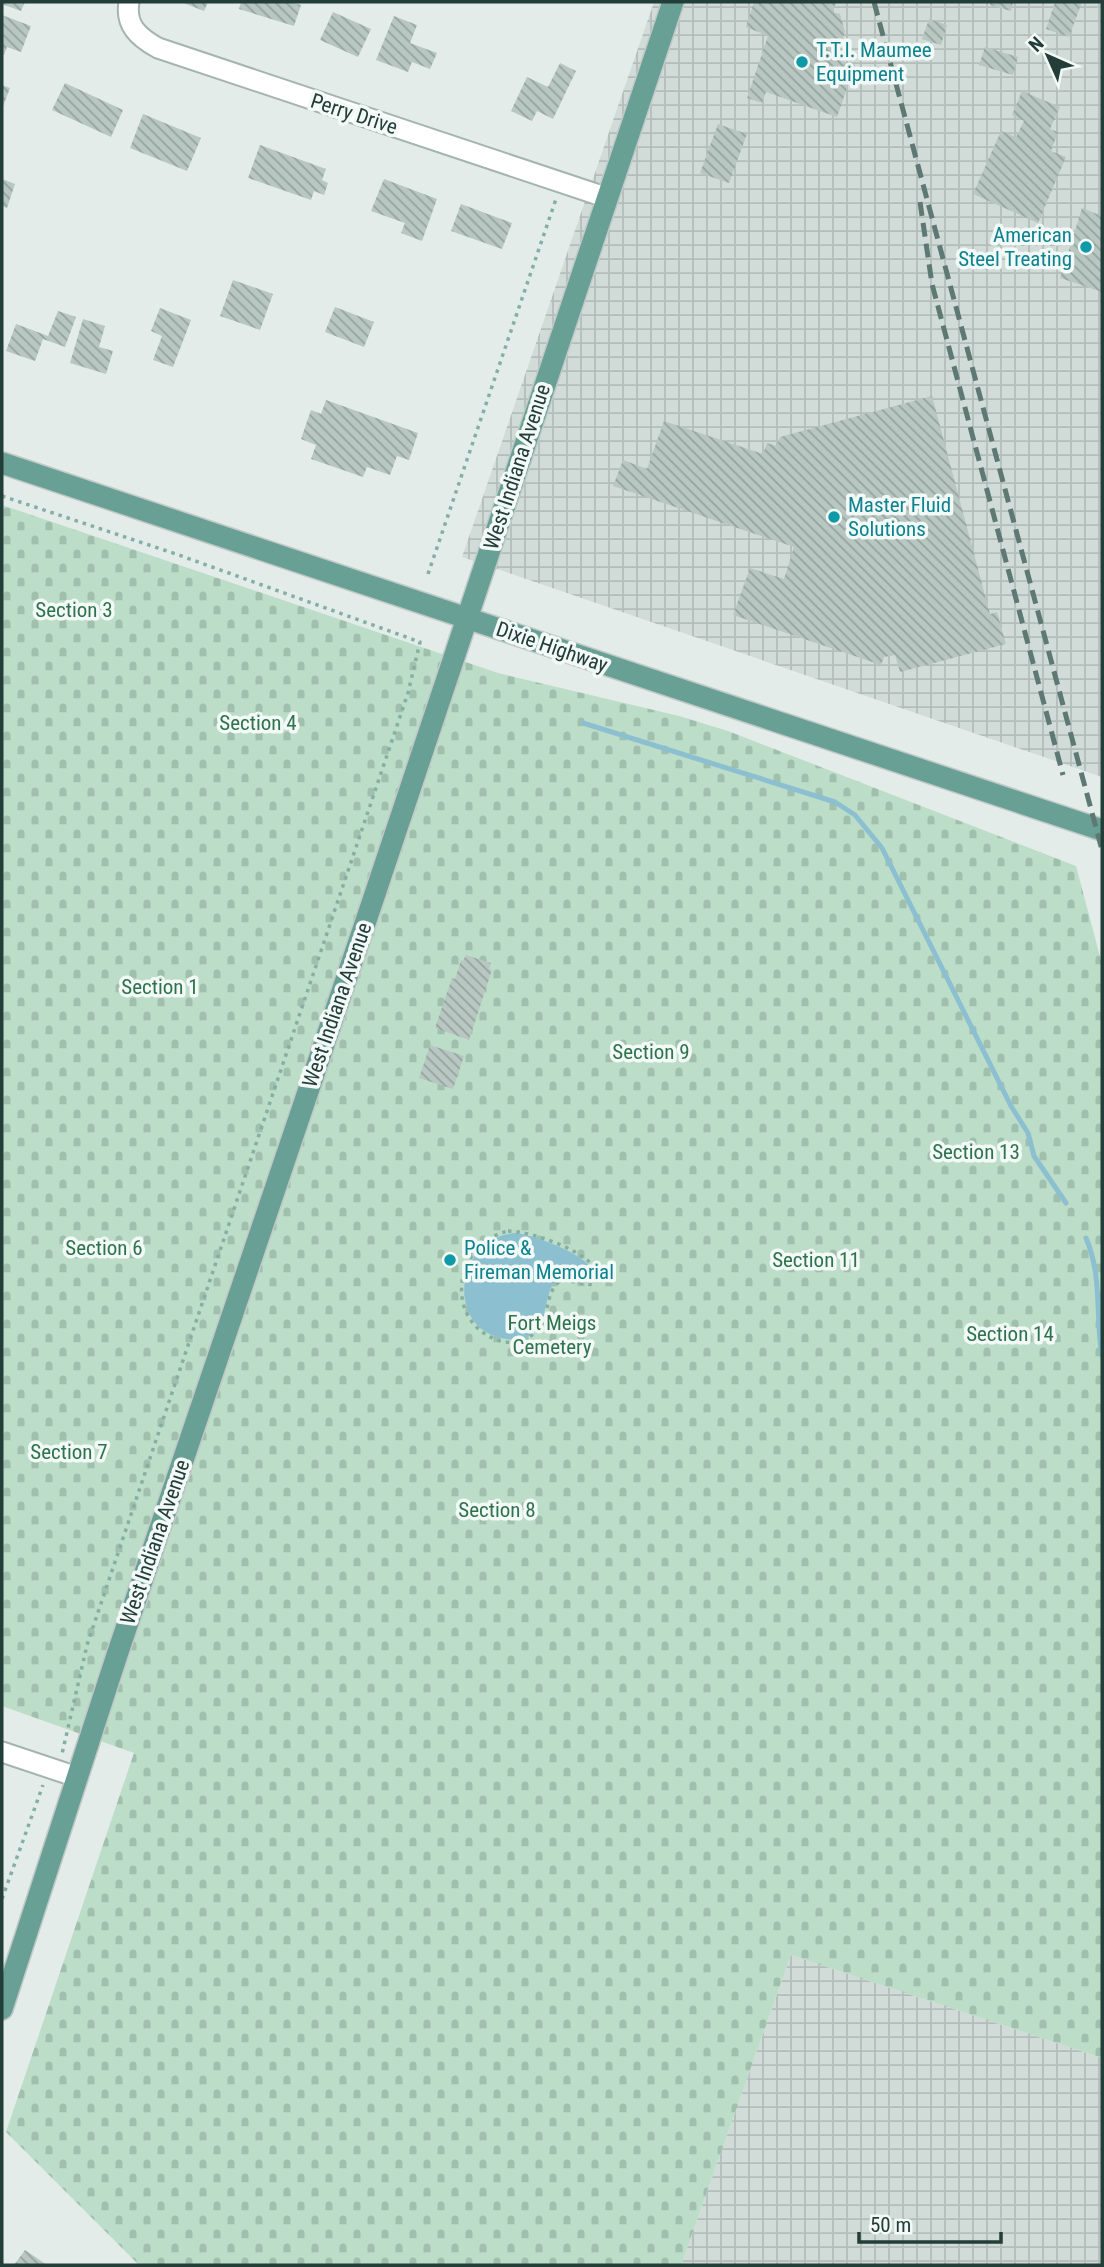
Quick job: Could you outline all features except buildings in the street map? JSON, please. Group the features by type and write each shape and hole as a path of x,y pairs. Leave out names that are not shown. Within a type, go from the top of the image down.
{"main road":[{"name":"West Indiana Avenue","path":"2,2009 77,1777 673,2"},
{"name":"Dixie Highway","path":"2,463 1102,830"}],"street":[{"name":"Perry Drive","path":"129,2 129,22 134,30 158,48 608,198"},
{"path":"2,1752 77,1777"}],"path":[{"path":"428,574 560,189"},
{"path":"2,496 176,554 420,642 408,693 85,1652 61,1756 52,1761 2,1899"},
{"path":"508,1231 529,1233 561,1245 596,1268 600,1278 593,1285 562,1280 556,1284 539,1330 525,1339 508,1342 484,1334 471,1321 462,1302 462,1282 466,1266 474,1252 485,1241 508,1231"}],"shaded area":[{"path":"654,2 1102,2 1102,777 462,557"},
{"path":"791,1955 1102,2058 1102,2265 681,2265"}],"green space":[{"name":"Fort Meigs Cemetery","path":"2,505 498,673 679,716 728,731 1076,866 1102,964 1102,2058 791,1955 681,2265 139,2265 6,2132 134,1753 2,1706"}],"water":[{"path":"517,1233 538,1238 575,1254 593,1269 597,1277 592,1282 560,1278 550,1291 540,1325 533,1334 522,1339 506,1339 486,1332 472,1319 465,1302 465,1283 470,1265 480,1249 496,1238"}],"waterway":[{"path":"583,723 835,802 855,815 882,848 1011,1106 1028,1133 1034,1156 1066,1203"},
{"path":"1086,1238 1097,1282 1102,1356"}],"railway":[{"path":"874,2 1102,850"},
{"path":"920,202 932,284 1063,775"}],"place":[{"name":"T.T.I. Maumee Equipment","path":"802,62"},
{"name":"American Steel Treating","path":"1086,247"},
{"name":"Master Fluid Solutions","path":"834,517"},
{"name":"Police & Fireman Memorial","path":"450,1260"}],"park label":[{"name":"Section 3","path":"74,610"},
{"name":"Section 4","path":"258,723"},
{"name":"Section 1","path":"160,987"},
{"name":"Section 9","path":"651,1052"},
{"name":"Section 13","path":"976,1152"},
{"name":"Section 6","path":"104,1248"},
{"name":"Section 11","path":"816,1260"},
{"name":"Section 14","path":"1010,1334"},
{"name":"Section 7","path":"69,1452"},
{"name":"Section 8","path":"497,1510"}]}
